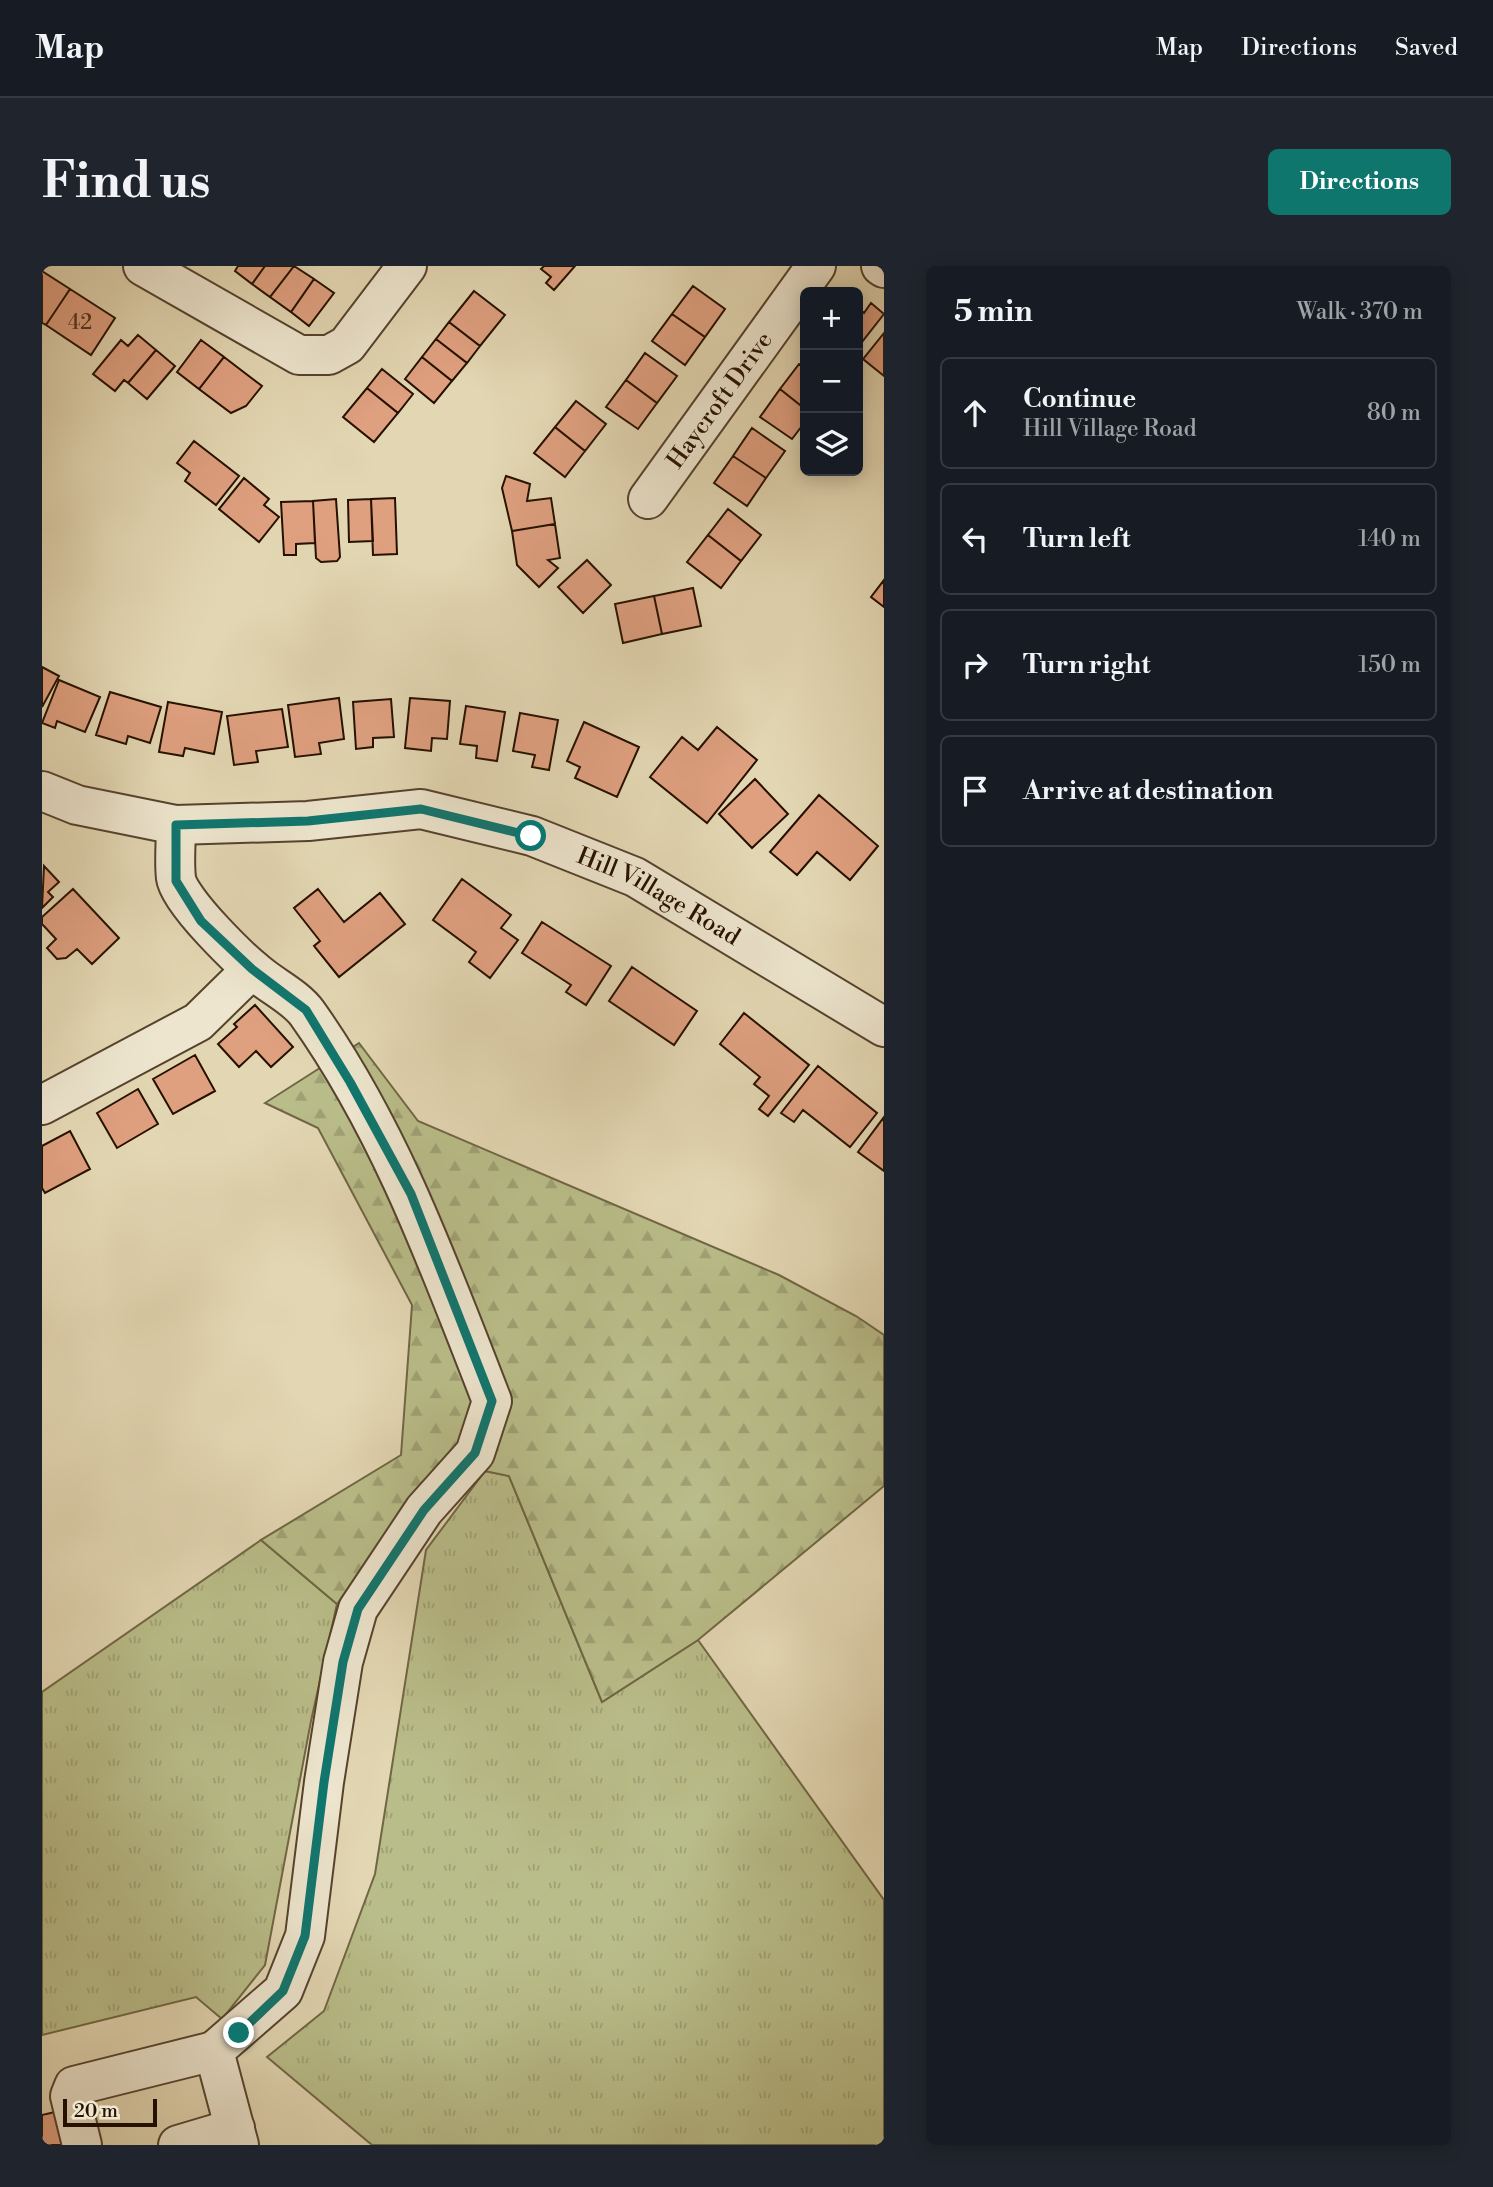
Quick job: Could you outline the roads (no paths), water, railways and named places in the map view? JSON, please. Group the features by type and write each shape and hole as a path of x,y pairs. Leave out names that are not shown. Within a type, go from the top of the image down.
{"street":[{"path":"143,266 299,355 329,355 347,345 407,266"},
{"name":"Haycroft Drive","path":"648,499 816,266"},
{"name":"Hill Village Road","path":"42,791 77,805 176,825 308,821 421,809 531,836 635,877 884,1027"},
{"path":"82,2145 69,2096 75,2086 214,2051 283,1991 305,1936 324,1782 343,1662 358,1609 424,1510 475,1453 492,1401 411,1194 350,1082 306,1010 252,969 201,921 176,881 176,825"},
{"path":"42,1105 198,1022 252,969"},
{"path":"178,2145 237,2137 214,2051"}]}
